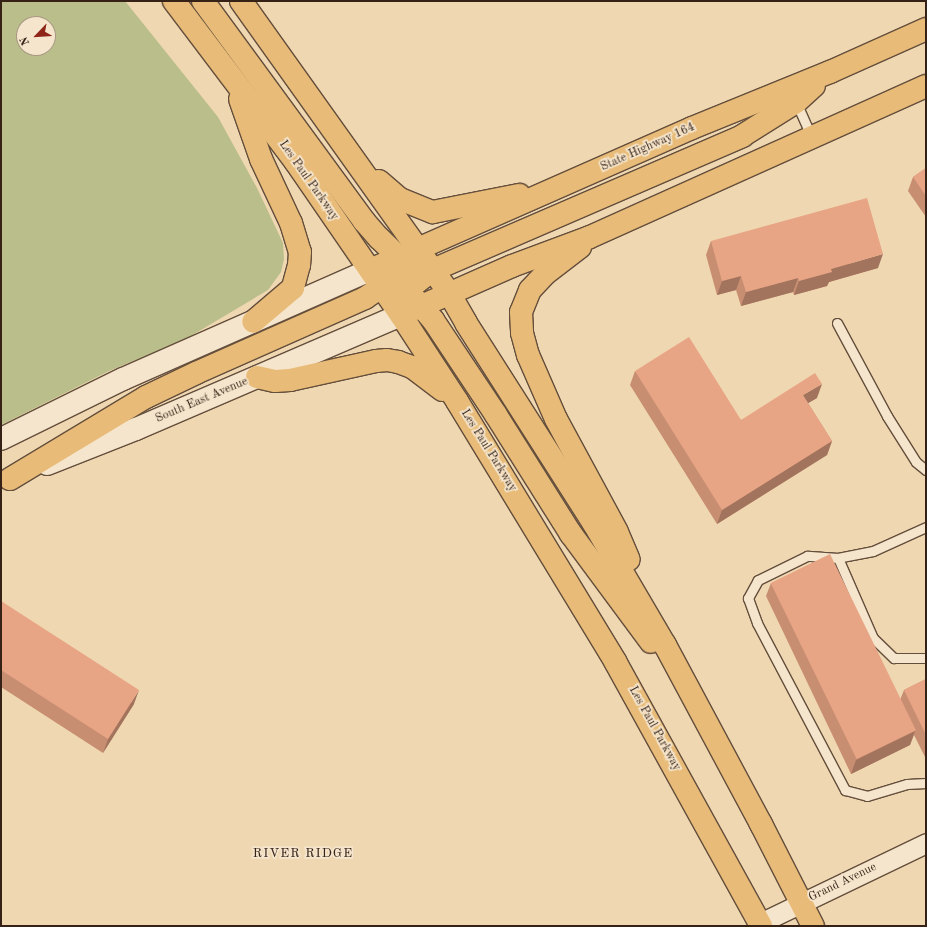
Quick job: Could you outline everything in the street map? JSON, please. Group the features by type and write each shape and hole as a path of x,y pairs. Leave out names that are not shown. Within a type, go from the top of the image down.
{"main road":[{"name":"Les Paul Parkway","path":"174,1 295,161 405,279 449,293 466,323 548,449 645,609 802,902 813,926"},
{"path":"203,1 364,221 379,238 587,557 692,697"},
{"name":"Les Paul Parkway","path":"241,1 355,161 456,401 623,675 761,925"},
{"name":"State Highway 164","path":"405,279 560,188 692,128 830,72 926,29"},
{"path":"5,480 146,398 196,373 405,279 742,136 796,102 830,72"},
{"path":"233,79 261,159 291,223 300,252 299,265 293,288 253,322"},
{"path":"1,439 123,379 253,322 405,279 449,293 590,237 926,86"},
{"path":"355,161 400,199 433,212 560,188"},
{"path":"590,237 574,253 544,274 533,286 522,308 521,327 528,355 556,419 619,537 645,609"},
{"name":"South East Avenue","path":"5,480 136,429 257,377 405,279"},
{"path":"257,377 275,381 290,380 376,361 391,361 404,364 416,370 456,401"}],"street":[{"name":"Grand Avenue","path":"761,925 802,902 926,843"}],"lane":[{"path":"796,102 812,138"},
{"path":"837,323 887,416 916,462 926,470"},
{"path":"926,527 873,551 838,558 807,556 758,580 748,598 757,623 845,790 867,796 907,784 926,783"},
{"path":"838,558 874,638 894,658 926,658"}],"green space":[{"path":"1,1 125,1 218,117 257,188 283,243 284,259 281,272 268,290 184,340 109,371 1,425"}],"building":[{"path":"926,168 926,196 913,177"},
{"path":"867,198 883,254 831,269 832,272 799,281 798,278 746,292 741,276 722,281 711,241"},
{"path":"689,337 741,420 815,373 822,384 803,395 832,441 722,510 635,371"},
{"path":"830,554 916,730 857,759 771,583"},
{"path":"1,601 139,690 108,739 1,670"},
{"path":"926,679 926,735 904,690"}],"district":[{"name":"RIVER RIDGE","path":"303,854"}]}
